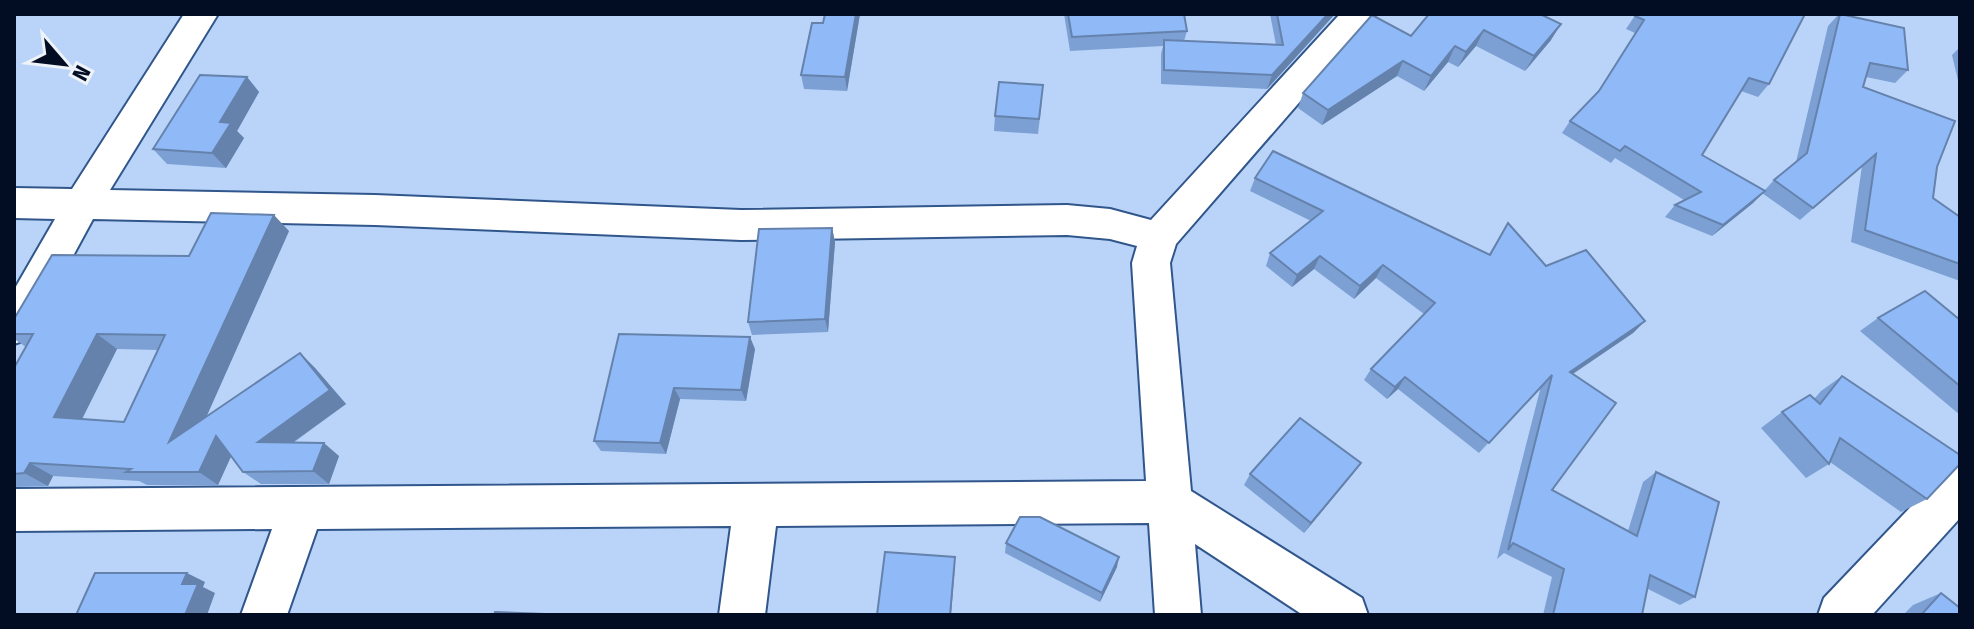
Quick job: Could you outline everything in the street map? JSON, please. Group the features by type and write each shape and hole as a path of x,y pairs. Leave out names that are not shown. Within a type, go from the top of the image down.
{"street":[{"path":"14,327 81,206 201,14"},
{"path":"1178,615 1151,263 1159,237 1359,14"},
{"path":"14,203 375,210 741,225 1067,220 1110,224 1159,237"},
{"path":"1841,615 1960,486"},
{"path":"14,510 1169,502 1345,615"},
{"path":"742,615 756,505"},
{"path":"264,615 302,509"}],"building":[{"path":"825,14 856,14 845,77 801,75 812,23 823,23"},
{"path":"1068,14 1184,14 1187,31 1072,37"},
{"path":"1277,14 1328,14 1272,75 1164,70 1164,40 1283,45"},
{"path":"1429,14 1540,14 1561,24 1534,56 1484,30 1466,52 1455,46 1431,76 1403,61 1328,110 1303,93 1372,15 1411,36"},
{"path":"1636,14 1805,14 1769,84 1749,78 1702,155 1765,191 1723,225 1675,205 1701,192 1625,146 1620,151 1570,121 1599,91 1644,20"},
{"path":"1840,14 1904,28 1908,70 1870,63 1863,87 1955,121 1937,167 1933,198 1960,217 1960,264 1865,230 1876,154 1813,208 1774,180 1807,153"},
{"path":"200,75 247,77 220,122 231,123 212,153 153,149"},
{"path":"999,82 1043,85 1039,119 995,116"},
{"path":"1273,151 1490,255 1508,223 1546,266 1586,250 1645,321 1570,372 1616,403 1552,490 1637,536 1656,472 1719,502 1695,597 1650,575 1642,615 1553,615 1564,569 1513,543 1508,550 1552,375 1489,443 1405,377 1395,387 1371,369 1435,303 1383,265 1360,286 1320,256 1297,275 1270,253 1323,211 1255,178"},
{"path":"211,213 274,215 169,442 300,353 330,390 258,442 324,443 313,471 243,472 216,436 199,472 126,472 131,469 30,463 24,473 14,474 14,368 33,334 14,334 14,319 52,255 189,256","holes":["97,334 165,335 124,422 54,417"]},
{"path":"832,228 825,319 748,322 759,229"},
{"path":"1925,291 1960,320 1960,386 1878,318"},
{"path":"619,334 750,337 741,390 674,388 660,443 594,441"},
{"path":"1842,376 1960,455 1960,464 1927,499 1840,438 1829,464 1782,412 1810,395 1820,404"},
{"path":"1300,418 1361,463 1311,523 1250,474"},
{"path":"1020,517 1040,517 1119,557 1102,593 1006,543"},
{"path":"885,552 955,557 950,615 877,615"},
{"path":"95,573 187,573 182,584 198,584 185,615 76,615"},
{"path":"1941,593 1960,608 1960,615 1921,615"},
{"path":"495,612 571,615 494,615"}]}
